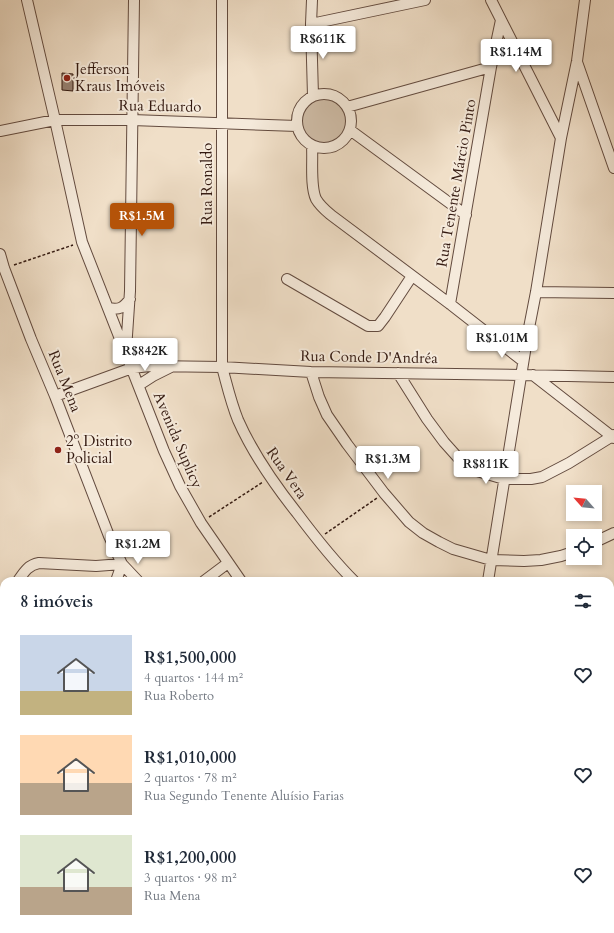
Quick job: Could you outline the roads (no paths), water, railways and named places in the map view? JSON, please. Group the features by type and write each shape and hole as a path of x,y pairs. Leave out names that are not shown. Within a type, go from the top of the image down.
{"street":[{"name":"Avenida Suplicy","path":"27,0 82,242 164,451 180,486 201,523 238,577"},
{"path":"126,352 130,299 134,0"},
{"name":"Rua Ronaldo","path":"222,0 222,367"},
{"path":"312,0 311,24 313,96"},
{"path":"311,24 425,0"},
{"path":"491,0 561,138"},
{"path":"489,577 561,138 577,61 585,0"},
{"name":"Rua Tenente Márcio Pinto","path":"450,304 491,66 502,20"},
{"path":"577,61 614,168"},
{"path":"347,107 491,66"},
{"path":"572,83 588,92"},
{"path":"322,94 332,95 341,100 347,107 351,118 350,130 344,140 335,146 324,149 312,146 302,138 297,126 297,117 300,108 305,101 313,96 322,94"},
{"name":"Rua Eduardo","path":"0,131 55,120 132,120 297,126"},
{"path":"350,130 466,215"},
{"path":"312,146 313,188 316,199 322,208 523,361"},
{"name":"Rua Mena","path":"0,254 31,339 55,396 106,530 122,564 134,577"},
{"path":"287,279 368,326 378,326 385,318 412,276"},
{"path":"536,292 614,293"},
{"path":"108,308 120,308 130,299"},
{"path":"495,339 513,341 528,333"},
{"name":"Rua Conde D'Andréa","path":"55,396 132,368 155,366 222,367 311,372 614,377"},
{"name":"Rua Conde D'Andréa","path":"138,385 171,367"},
{"name":"Rua Vera","path":"222,367 231,400 239,421 257,457 317,540 350,577"},
{"path":"311,372 319,397 328,415 347,444 384,493 409,522 423,533 453,549 491,560 541,560 566,554"},
{"path":"398,373 427,419 461,462 477,471 504,479 531,479 542,477 569,463 613,436 533,375"},
{"path":"602,539 614,533"},
{"path":"21,577 29,567 39,563 96,566 122,564 117,577"},
{"path":"209,577 228,563"}],"place":[{"name":"Jefferson Kraus Imóveis","path":"67,78"},
{"name":"2º Distrito Policial","path":"58,450"}]}
